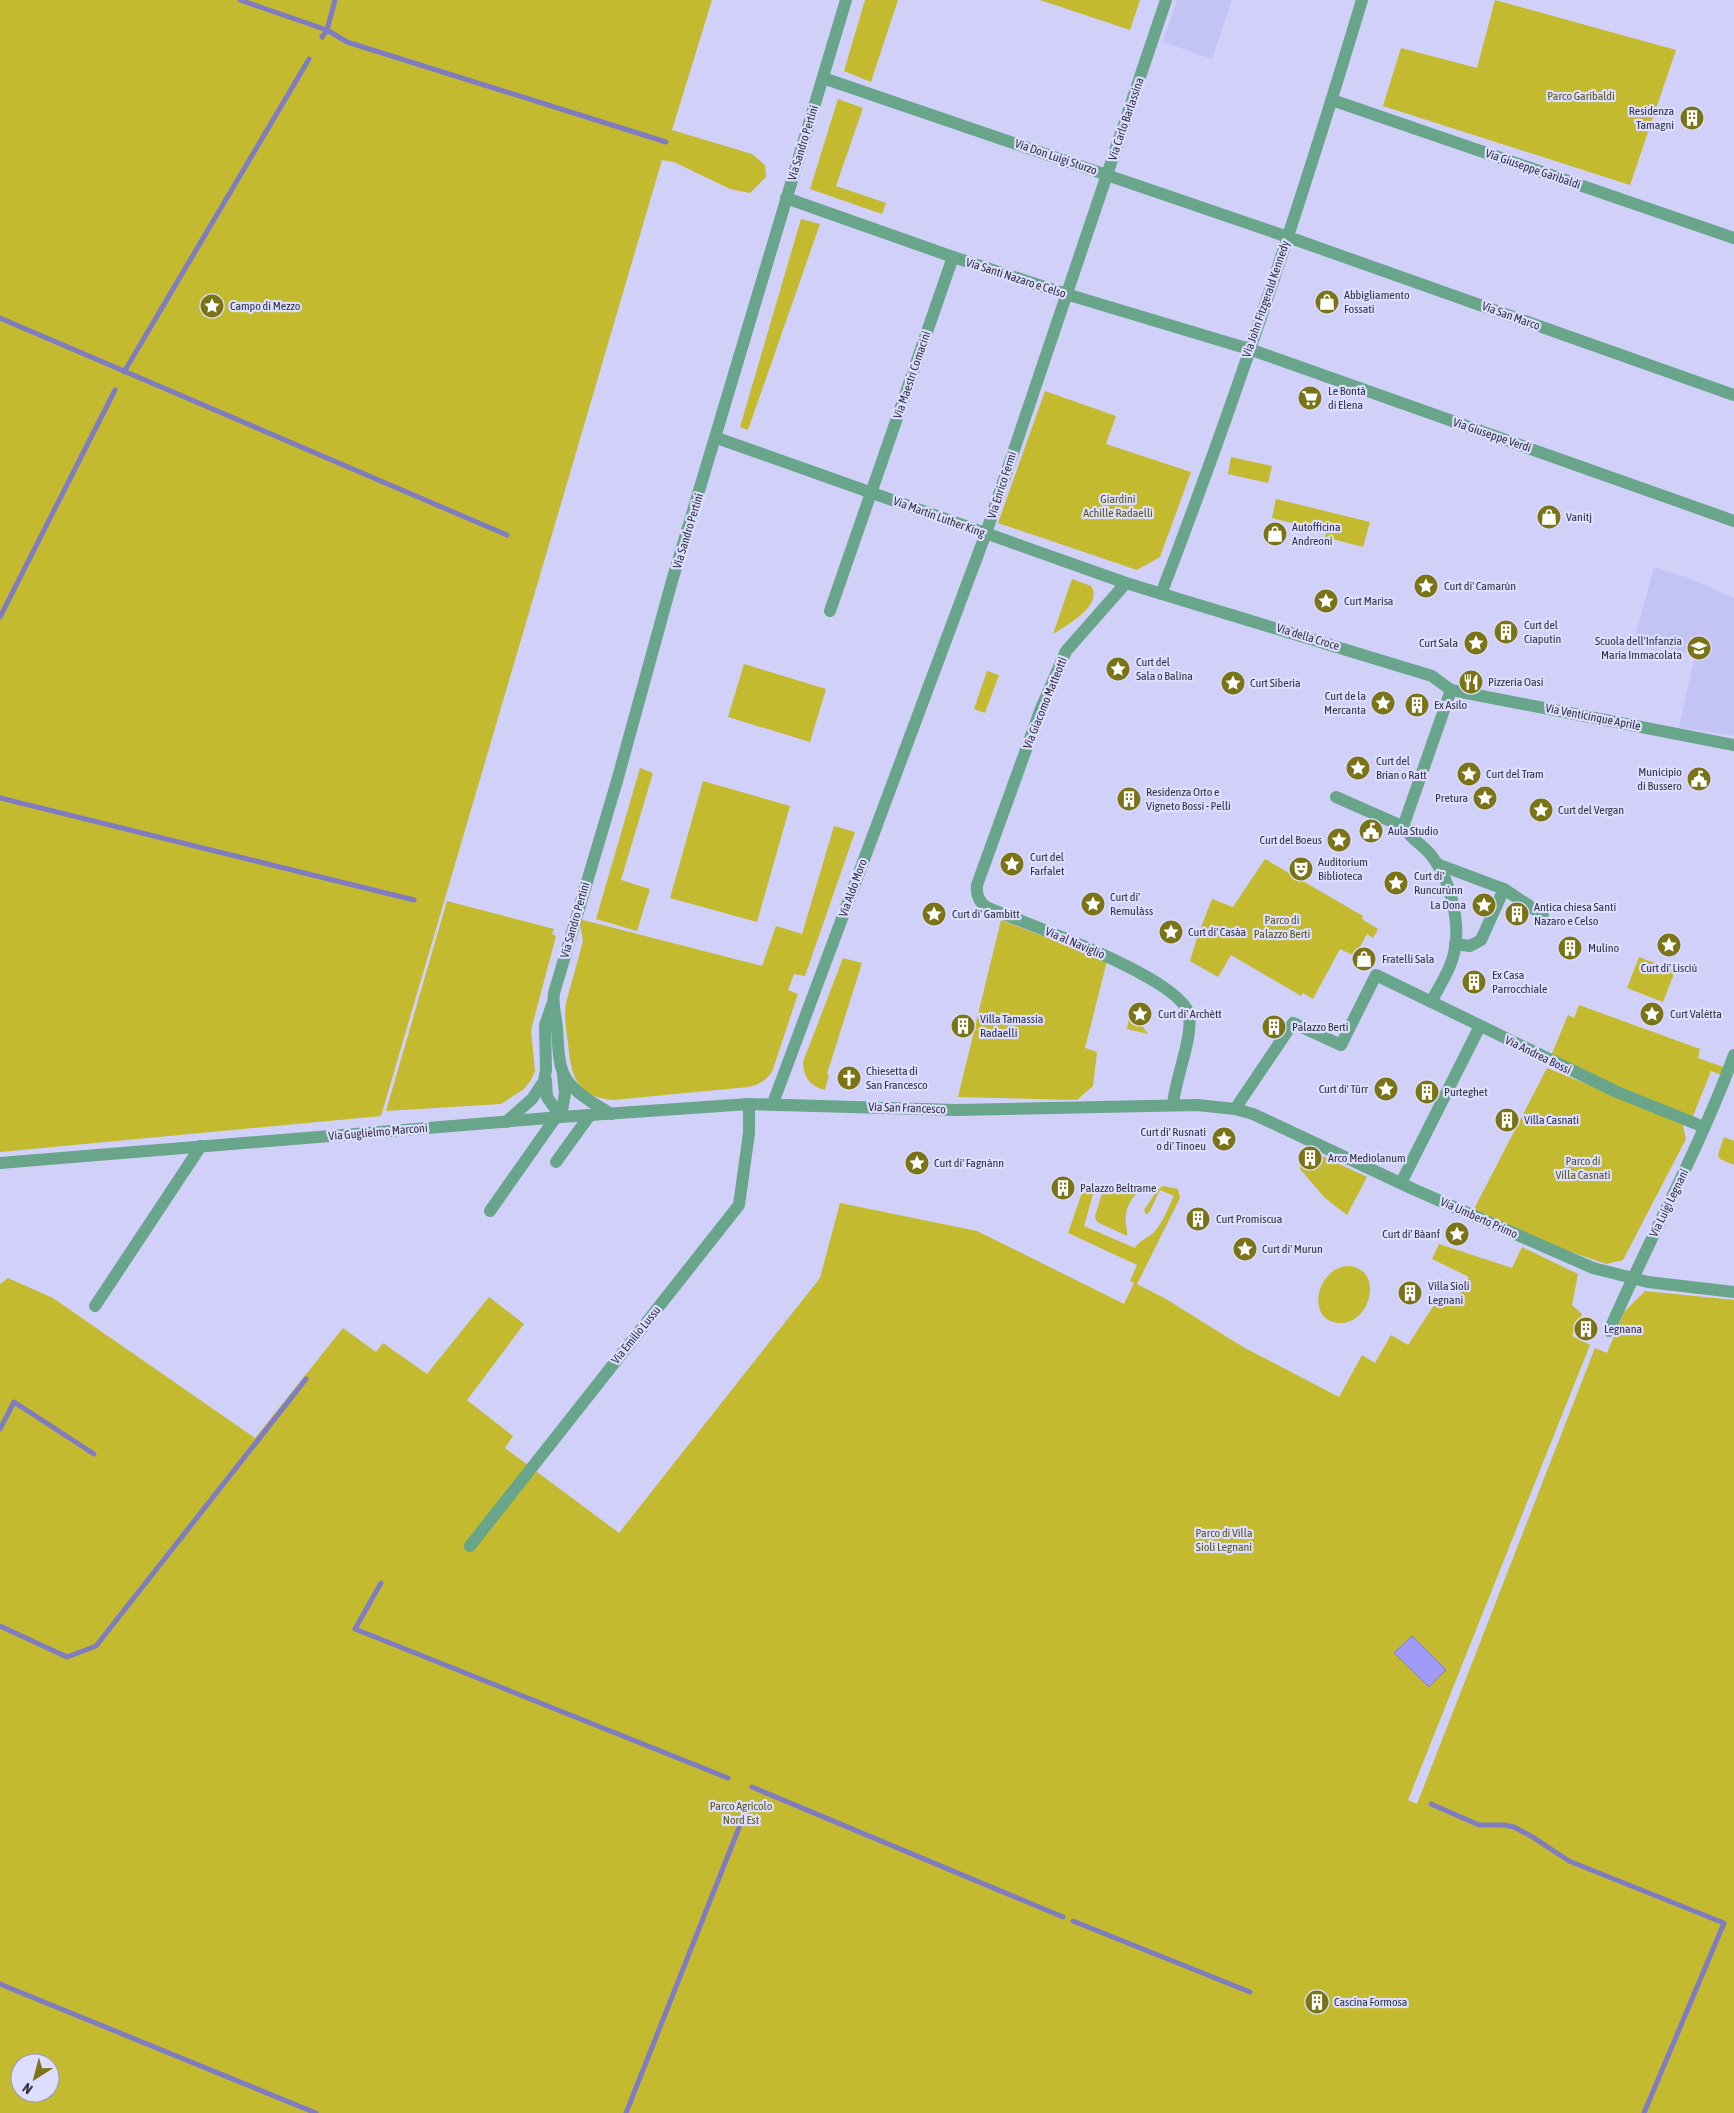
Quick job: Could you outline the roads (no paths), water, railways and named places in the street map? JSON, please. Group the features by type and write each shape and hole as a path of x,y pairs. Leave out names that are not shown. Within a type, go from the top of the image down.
{"street":[{"name":"Via Sandro Pertini","path":"558,1117 565,1093 557,1024 552,1004 672,581 717,438 786,198 846,0"},
{"name":"Via Carlo Barlassina","path":"1066,294 1166,0"},
{"name":"Via John Fitzgerald Kennedy","path":"1162,594 1288,237 1362,0"},
{"name":"Via Don Luigi Sturzo","path":"823,78 1288,237"},
{"name":"Via Giuseppe Garibaldi","path":"1332,100 1734,238"},
{"name":"Via Santi Nazaro e Celso","path":"786,198 953,257 1066,294 1249,349"},
{"name":"Via San Marco","path":"1288,237 1734,395"},
{"name":"Via Maestri Comacini","path":"830,611 953,257"},
{"name":"Via Enrico Fermi","path":"934,674 986,533 1066,294"},
{"name":"Via Giuseppe Verdi","path":"1249,349 1734,521"},
{"name":"Via Martin Luther King","path":"717,438 1126,583 1162,594"},
{"name":"Via Giacomo Matteotti","path":"1014,784 1040,711 1067,649 1126,583"},
{"name":"Via della Croce","path":"1162,594 1432,676 1451,690"},
{"name":"Via Aldo Moro","path":"773,1103 934,674"},
{"path":"1404,827 1404,820 1451,690"},
{"name":"Via Venticinque Aprile","path":"1451,690 1734,745"},
{"name":"Via al Naviglio","path":"1014,784 977,885 977,895 982,903 1107,956 1161,984 1188,1010 1189,1018 1173,1105"},
{"path":"1336,797 1404,827 1437,864 1445,878 1454,909 1455,944 1450,966 1432,1002"},
{"path":"1437,864 1504,889 1543,915"},
{"path":"1455,944 1470,946 1481,940 1504,889"},
{"name":"Via Andrea Bossi","path":"1234,1110 1293,1023 1341,1045 1376,975 1617,1092 1704,1127"},
{"path":"490,1211 558,1117 546,1094 545,1025 552,1004"},
{"path":"1401,1183 1480,1026"},
{"name":"Via Luigi Legnani","path":"1609,1331 1704,1127 1734,1055"},
{"name":"Via Sandro Pertini","path":"561,1065 565,1076 576,1090 611,1114"},
{"path":"506,1122 535,1096 544,1081 546,1070"},
{"name":"Via San Francesco","path":"749,1104 773,1103 956,1110 1173,1105"},
{"name":"Via Guglielmo Marconi","path":"0,1163 558,1117 749,1104"},
{"name":"Via Emilio Lussu","path":"470,1546 739,1205 749,1133 749,1104"},
{"name":"Via Umberto Primo","path":"1173,1105 1197,1105 1254,1114 1401,1183 1593,1268 1632,1279 1734,1292"},
{"path":"556,1162 590,1115"},
{"path":"96,1306 201,1146"}],"waterway":[{"path":"240,0 327,30 347,42 666,142"},
{"path":"322,37 327,30 335,0"},
{"path":"124,372 309,59"},
{"path":"0,318 507,535"},
{"path":"0,617 115,390"},
{"path":"0,798 414,900"},
{"path":"0,1626 67,1657 96,1646 306,1379"},
{"path":"0,1429 14,1402 94,1454"},
{"path":"381,1583 355,1629 728,1778"},
{"path":"752,1787 1063,1917"},
{"path":"1431,1804 1479,1825 1514,1827 1569,1861 1724,1923 1644,2113"},
{"path":"626,2113 746,1810"},
{"path":"1073,1921 1250,1992"},
{"path":"0,1984 316,2113"}],"place":[{"name":"Residenza Tamagni","path":"1692,118"},
{"name":"Abbigliamento Fossati","path":"1327,302"},
{"name":"Campo di Mezzo","path":"212,306"},
{"name":"Le Bontà di Elena","path":"1310,398"},
{"name":"Vanitj","path":"1549,517"},
{"name":"Autofficina Andreoni","path":"1275,534"},
{"name":"Curt di' Camarùn","path":"1426,586"},
{"name":"Curt Marisa","path":"1326,601"},
{"name":"Curt del Ciaputin","path":"1506,632"},
{"name":"Curt Sala","path":"1476,643"},
{"name":"Scuola dell'Infanzia Maria Immacolata","path":"1699,648"},
{"name":"Curt del Sala o Balìna","path":"1118,669"},
{"name":"Pizzeria Oasi","path":"1471,682"},
{"name":"Curt Siberia","path":"1233,683"},
{"name":"Curt de la Mercanta","path":"1383,703"},
{"name":"Ex Asilo","path":"1417,705"},
{"name":"Curt del Brian o Ratt","path":"1358,768"},
{"name":"Curt del Tram","path":"1469,774"},
{"name":"Municipio di Bussero","path":"1699,779"},
{"name":"Pretura","path":"1485,798"},
{"name":"Residenza Orto e Vigneto Bossi - Pelli","path":"1129,799"},
{"name":"Curt del Vergan","path":"1541,810"},
{"name":"Aula Studio","path":"1371,831"},
{"name":"Curt del Boeus","path":"1339,840"},
{"name":"Curt del Farfalet","path":"1012,864"},
{"name":"Auditorium Biblioteca","path":"1301,869"},
{"name":"Curt di' Runcurùnn","path":"1396,883"},
{"name":"Curt di' Remulàss","path":"1093,904"},
{"name":"La Dona","path":"1484,905"},
{"name":"Curt di' Gambìtt","path":"934,914"},
{"name":"Antica chiesa Santi Nazaro e Celso","path":"1517,914"},
{"name":"Curt di' Casàa","path":"1171,932"},
{"name":"Curt di' Lisciù","path":"1669,945"},
{"name":"Mulino","path":"1570,948"},
{"name":"Fratelli Sala","path":"1364,959"},
{"name":"Ex Casa Parrocchiale","path":"1474,982"},
{"name":"Curt di' Archètt","path":"1140,1014"},
{"name":"Curt Valètta","path":"1652,1014"},
{"name":"Villa Tamassia Radaelli","path":"963,1026"},
{"name":"Palazzo Berti","path":"1274,1027"},
{"name":"Chiesetta di San Francesco","path":"849,1078"},
{"name":"Curt di' Türr","path":"1386,1089"},
{"name":"Purteghet","path":"1427,1092"},
{"name":"Villa Casnati","path":"1507,1120"},
{"name":"Curt di' Rusnati o di' Tinoeu","path":"1224,1139"},
{"name":"Arco Mediolanum","path":"1310,1158"},
{"name":"Curt di' Fagnànn","path":"917,1163"},
{"name":"Palazzo Beltrame","path":"1063,1188"},
{"name":"Curt Promiscua","path":"1198,1219"},
{"name":"Curt di' Bàanf","path":"1457,1234"},
{"name":"Curt di' Murun","path":"1245,1249"},
{"name":"Villa Sioli Legnani","path":"1410,1293"},
{"name":"Legnana","path":"1586,1329"},
{"name":"Cascina Formosa","path":"1317,2002"}],"park label":[{"name":"Parco Garibaldi","path":"1581,96"},
{"name":"Giardini Achille Radaelli","path":"1118,506"},
{"name":"Parco di Palazzo Berti","path":"1282,927"},
{"name":"Parco di Villa Casnati","path":"1583,1168"},
{"name":"Parco di Villa Sioli Legnani","path":"1224,1540"},
{"name":"Parco Agricolo Nord Est","path":"741,1813"}]}
